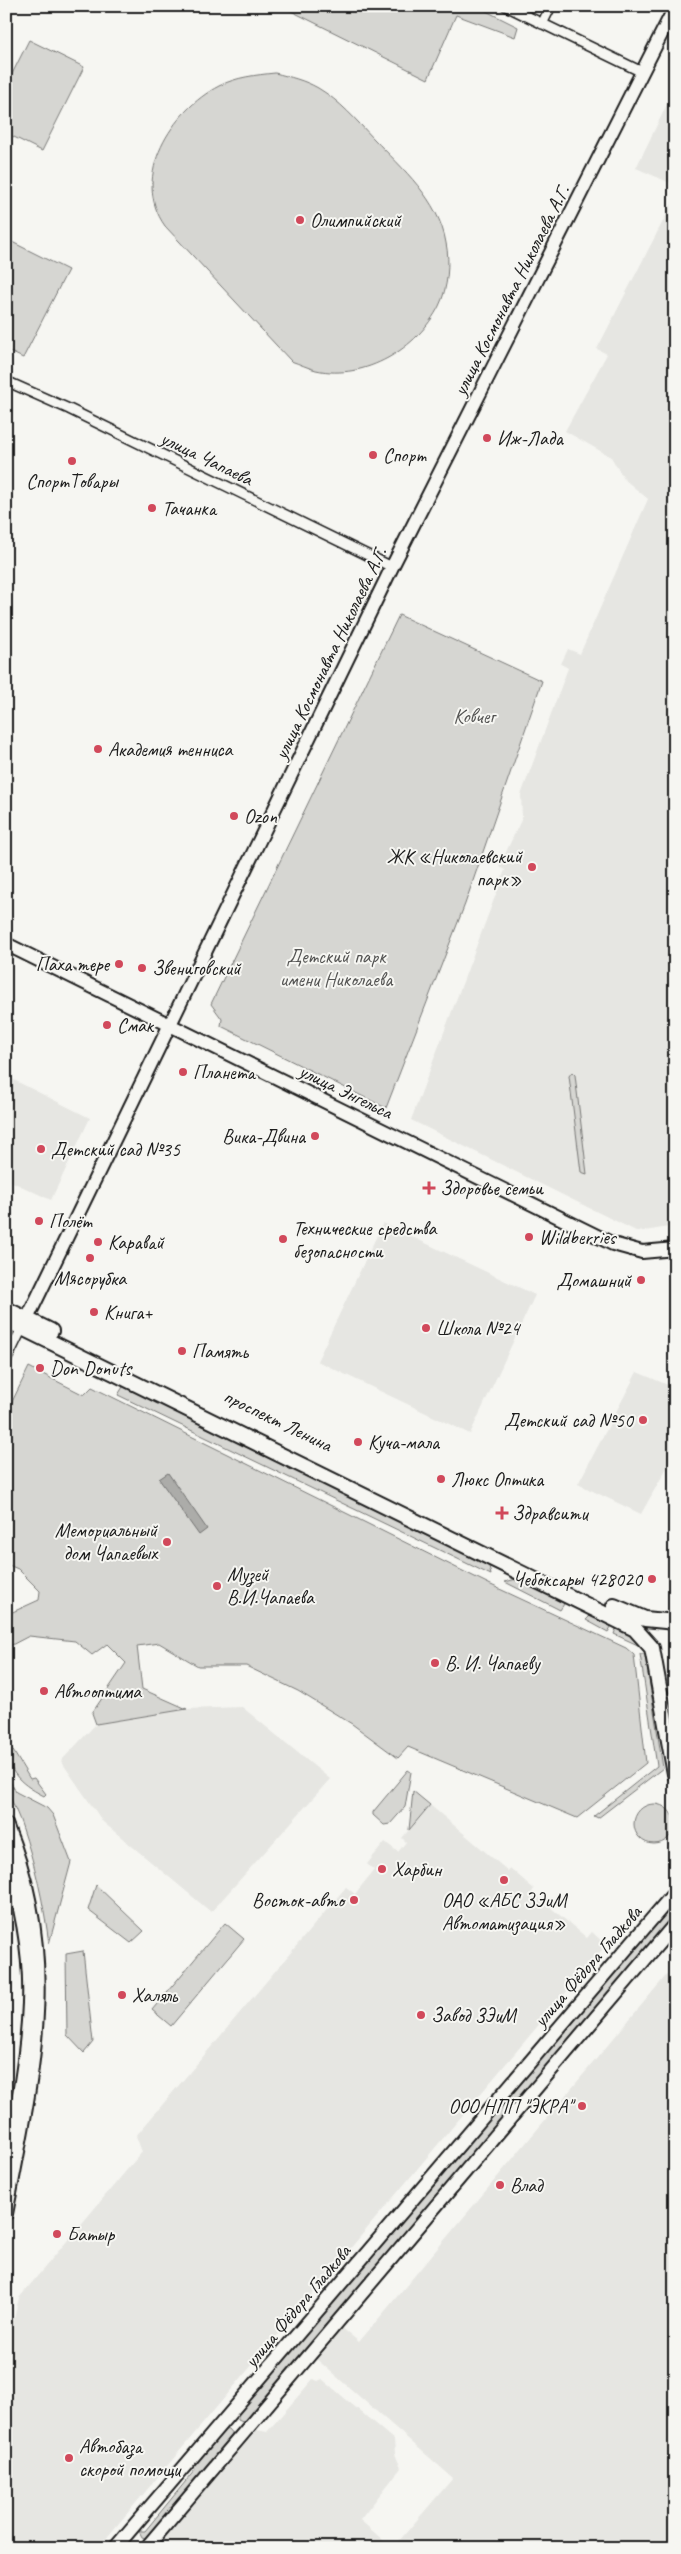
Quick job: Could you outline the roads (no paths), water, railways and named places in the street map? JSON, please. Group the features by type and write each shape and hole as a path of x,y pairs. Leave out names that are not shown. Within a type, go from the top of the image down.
{"main road":[{"name":"улица Космонавта Николаева А.Г.","path":"25,1323 392,567 675,8"},
{"name":"улица Энгельса","path":"6,944 613,1244 642,1252 675,1249"},
{"name":"проспект Ленина","path":"6,1309 25,1323 616,1618 642,1635 652,1648"},
{"name":"проспект Ленина","path":"6,1320 25,1323 628,1613 645,1619 673,1622"},
{"name":"проспект Ленина","path":"652,1648 658,1632 673,1622"},
{"path":"652,1648 675,1774"},
{"path":"6,1824 31,1909 39,1980 38,2026 31,2078 6,2214"},
{"path":"6,1857 18,1897 26,1937 30,2002 23,2067 6,2165"},
{"name":"улица Фёдора Гладкова","path":"122,2545 224,2419 675,1892"},
{"name":"улица Фёдора Гладкова","path":"146,2548 675,1924"},
{"path":"508,2088 524,2102"},
{"path":"224,2419 242,2434"}],"street":[{"path":"506,6 642,72"},
{"path":"542,24 551,6"},
{"name":"улица Чапаева","path":"6,381 69,409 392,567"},
{"name":"улица Космонавта Николаева А.Г.","path":"6,1361 25,1323"}],"place":[{"name":"Олимпийский","path":"300,220"},
{"name":"Иж-Лада","path":"487,438"},
{"name":"Спорт","path":"373,455"},
{"name":"СпортТовары","path":"72,461"},
{"name":"Тачанка","path":"152,508"},
{"name":"Академия тенниса","path":"98,749"},
{"name":"Ozon","path":"234,816"},
{"name":"ЖК «Николаевский парк»","path":"532,867"},
{"name":"Паха тере","path":"119,964"},
{"name":"Звениговский","path":"142,968"},
{"name":"Смак","path":"107,1025"},
{"name":"Планета","path":"183,1072"},
{"name":"Вика-Двина","path":"315,1136"},
{"name":"Детский сад №35","path":"41,1149"},
{"name":"Здоровье семьи","path":"429,1188"},
{"name":"Полёт","path":"39,1221"},
{"name":"Wildberries","path":"529,1237"},
{"name":"Технические средства безопасности","path":"283,1239"},
{"name":"Каравай","path":"98,1242"},
{"name":"Мясорубка","path":"90,1258"},
{"name":"Домашний","path":"641,1280"},
{"name":"Книга+","path":"94,1312"},
{"name":"Школа №24","path":"426,1328"},
{"name":"Память","path":"182,1351"},
{"name":"Don Donuts","path":"40,1368"},
{"name":"Детский сад №50","path":"643,1420"},
{"name":"Куча-мала","path":"358,1442"},
{"name":"Люкс Оптика","path":"441,1479"},
{"name":"Здравсити","path":"502,1513"},
{"name":"Мемориальный дом Чапаевых","path":"167,1542"},
{"name":"Чебоксары 428020","path":"652,1579"},
{"name":"Музей В.И.Чапаева","path":"217,1586"},
{"name":"В. И. Чапаеву","path":"435,1663"},
{"name":"Автооптима","path":"44,1691"},
{"name":"Харбин","path":"382,1869"},
{"name":"ОАО «АБС ЗЭиМ Автоматизация»","path":"504,1880"},
{"name":"Восток-авто","path":"354,1900"},
{"name":"Халяль","path":"122,1995"},
{"name":"Завод ЗЭиМ","path":"421,2015"},
{"name":"ООО НПП \"ЭКРА\"","path":"582,2106"},
{"name":"Влад","path":"500,2185"},
{"name":"Батыр","path":"57,2234"},
{"name":"Автобаза скорой помощи","path":"69,2458"}],"park label":[{"name":"Ковчег","path":"474,716"},
{"name":"Детский парк имени Николаева","path":"336,968"}]}
